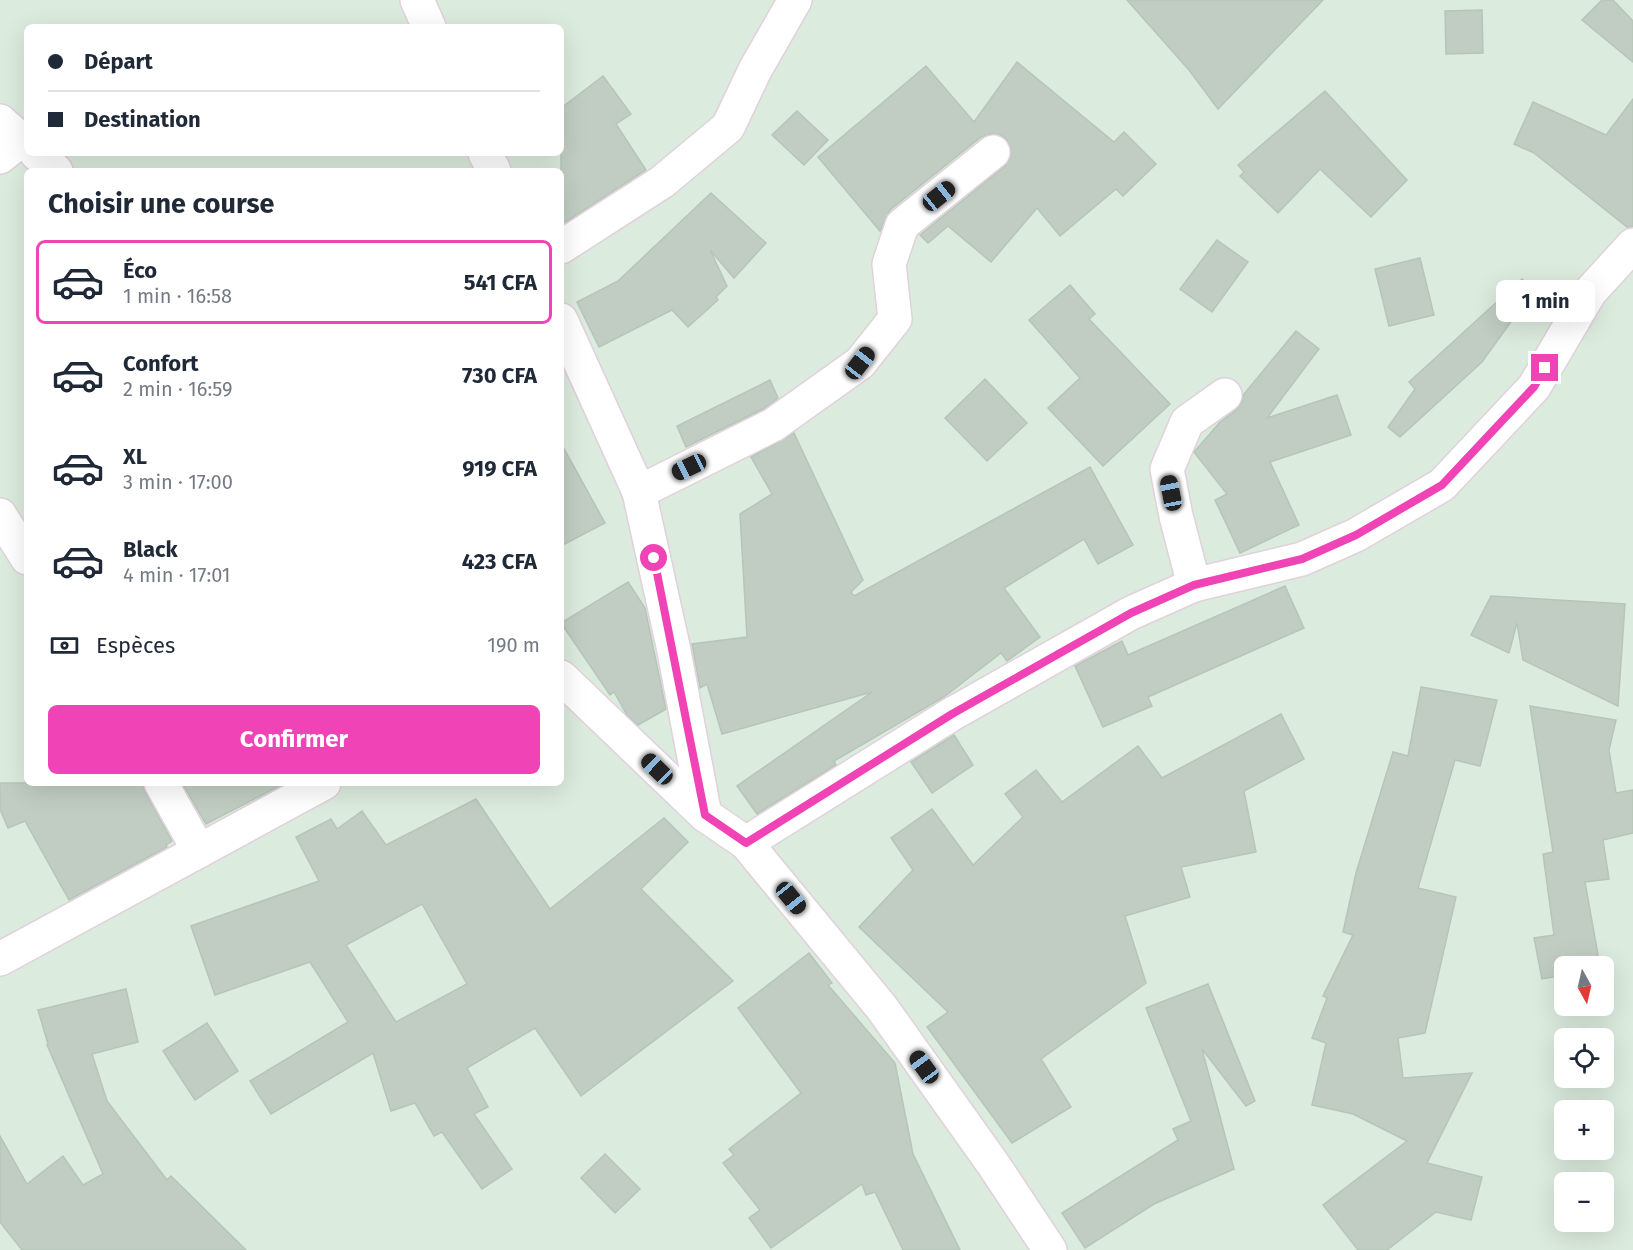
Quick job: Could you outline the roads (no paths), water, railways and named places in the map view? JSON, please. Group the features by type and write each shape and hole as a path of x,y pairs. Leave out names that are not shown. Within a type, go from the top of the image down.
{"street":[{"path":"417,0 428,24"},
{"path":"564,245 662,182 728,127 760,60 795,0"},
{"path":"639,492 773,425 860,363 895,319 889,264 902,225 993,152"},
{"path":"35,156 52,168"},
{"path":"746,843 952,714 1131,613 1194,585 1302,559 1356,535 1442,485 1534,387 1590,292 1633,245"},
{"path":"564,327 639,492 673,646 705,815"},
{"path":"1194,585 1176,516 1167,469 1187,423 1225,395"},
{"path":"0,514 24,553"},
{"path":"564,680 705,815 746,843 882,1008 993,1164 1050,1250"},
{"path":"163,786 199,851"},
{"path":"0,959 318,786"}]}
